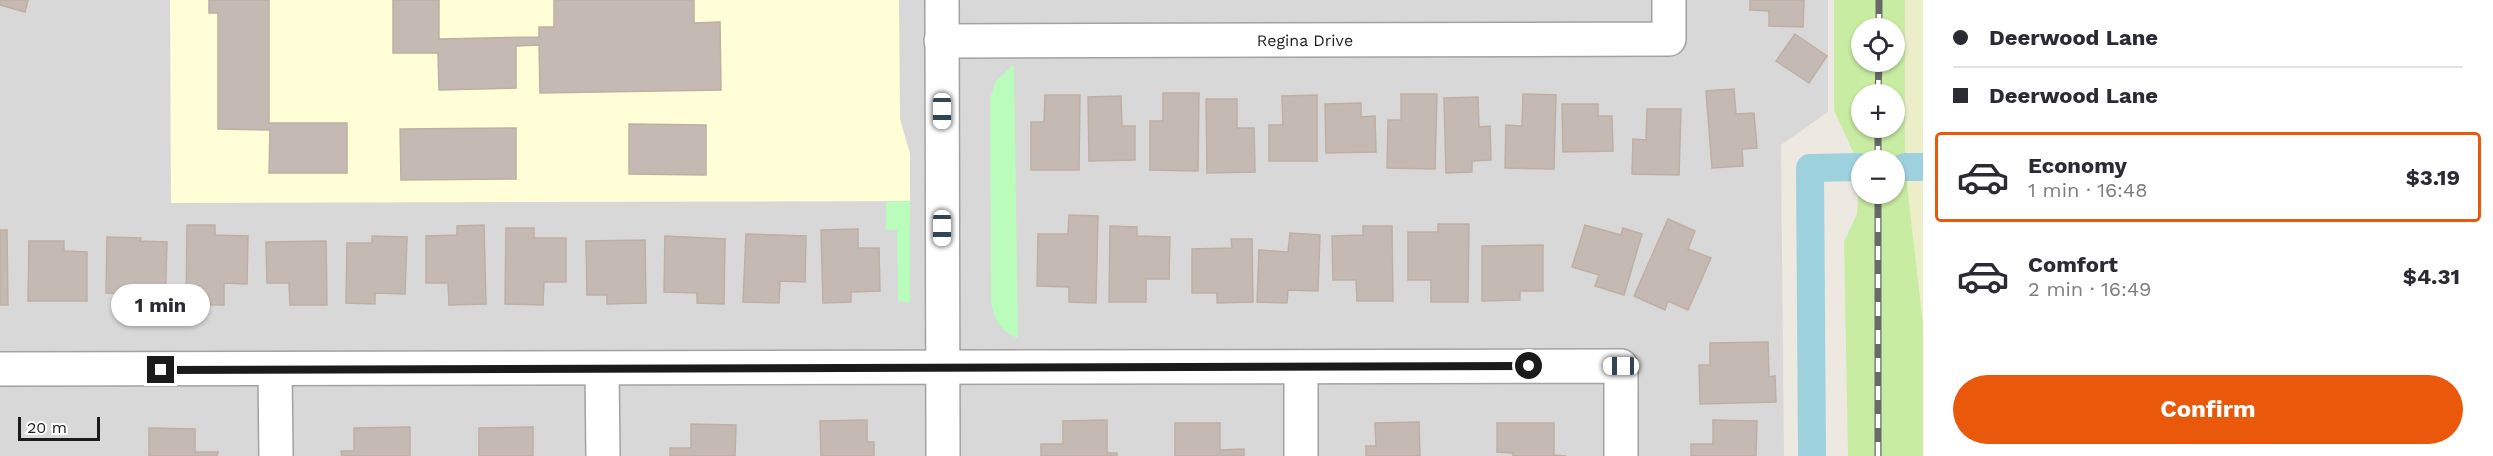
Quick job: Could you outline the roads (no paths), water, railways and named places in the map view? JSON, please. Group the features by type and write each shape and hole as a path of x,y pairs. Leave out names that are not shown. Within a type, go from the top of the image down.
{"street":[{"path":"942,0 943,456"},
{"name":"Regina Drive","path":"942,41 1670,39 1670,0"},
{"path":"0,369 1621,366 1621,456"},
{"path":"1300,367 1301,456"},
{"path":"602,369 603,456"},
{"path":"275,370 276,456"}],"waterway":[{"path":"1812,456 1810,168 1851,167"},
{"path":"1905,167 1923,167"}],"railway":[{"path":"1879,0 1879,18"},
{"path":"1878,84 1879,72"},
{"path":"1878,138 1878,150"},
{"path":"1878,204 1878,456"}]}
